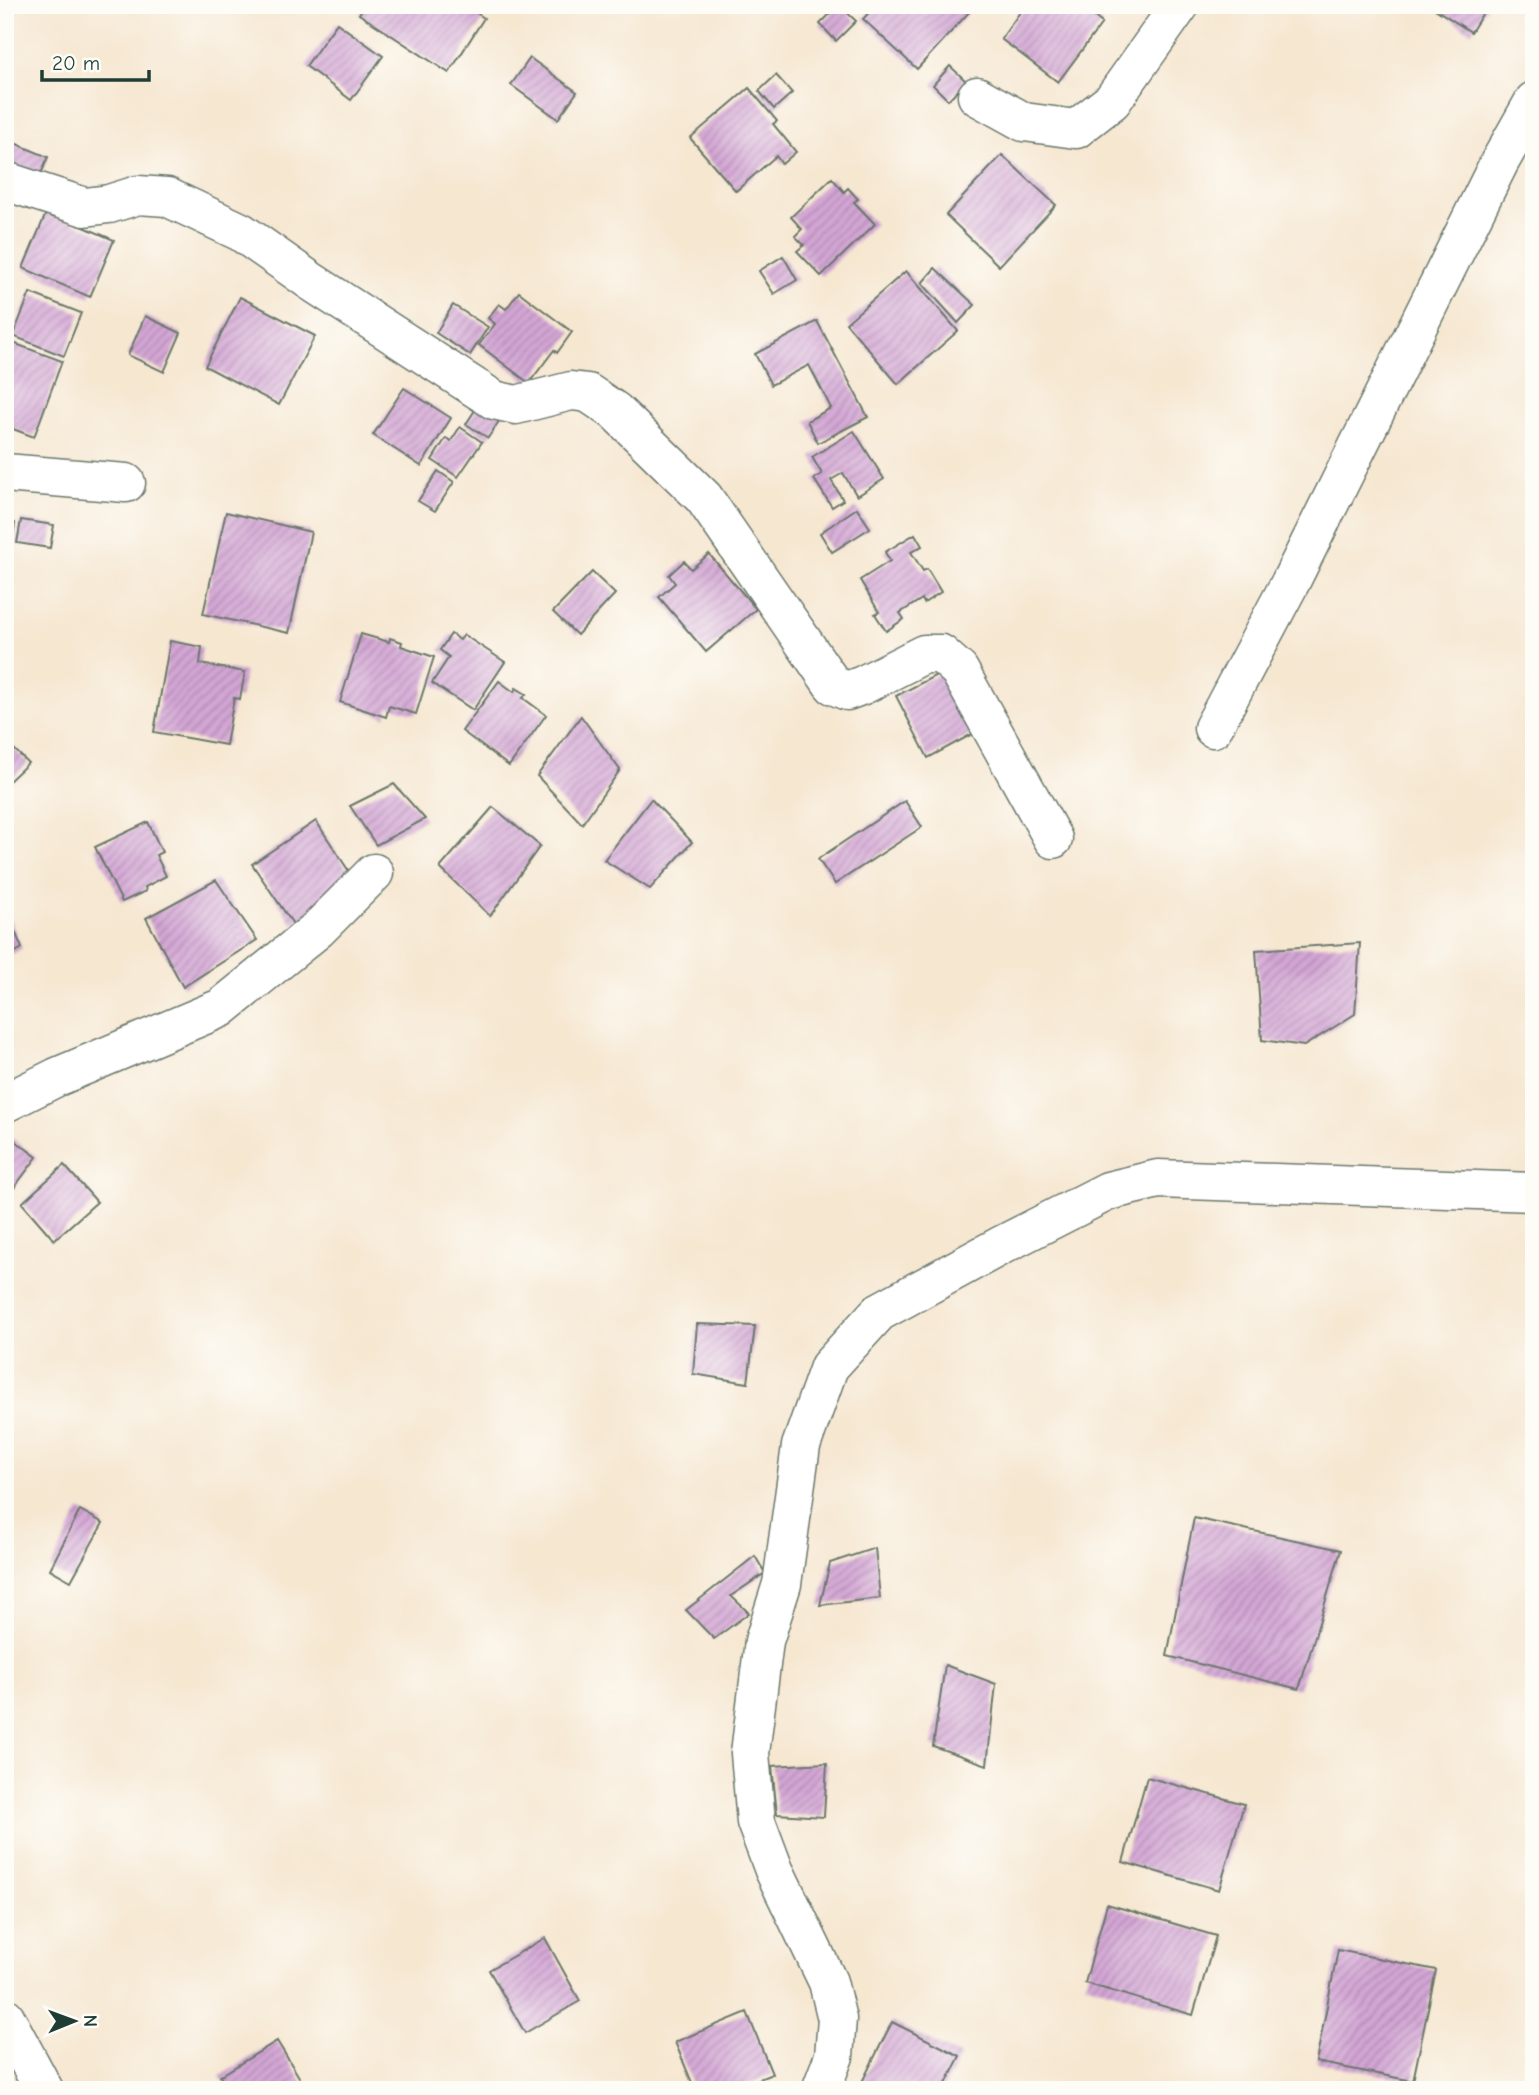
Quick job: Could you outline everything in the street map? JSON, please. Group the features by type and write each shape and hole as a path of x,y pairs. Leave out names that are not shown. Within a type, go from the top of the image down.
{"street":[{"path":"978,96 1024,122 1076,129 1112,101 1180,5"},
{"path":"1213,728 1290,583 1499,163 1534,101"},
{"path":"5,181 85,207 108,204 138,195 167,197 241,232 312,282 494,400 516,405 571,391 588,393 615,411 704,498 833,684 847,691 924,654 941,654 959,670 1054,839"},
{"path":"5,473 126,483"},
{"path":"5,1103 57,1077 221,1008 318,929 374,873"},
{"path":"821,2090 834,2056 837,2019 828,1982 774,1870 756,1822 750,1753 764,1641 782,1584 801,1446 829,1367 879,1312 1108,1191 1158,1179 1534,1192"},
{"path":"5,2017 44,2090"}],"building":[{"path":"365,5 465,5 484,18 449,73 359,14"},
{"path":"839,5 856,21 836,41 820,24"},
{"path":"876,5 966,5 971,10 917,69 863,19"},
{"path":"1025,5 1080,5 1102,23 1058,82 1001,39"},
{"path":"1429,5 1488,5 1471,32"},
{"path":"337,23 383,56 351,100 306,66"},
{"path":"530,58 577,92 558,119 511,85"},
{"path":"950,66 966,81 948,100 933,85"},
{"path":"776,75 792,93 774,109 759,91"},
{"path":"749,88 777,121 773,124 796,152 782,164 776,156 736,191 690,138"},
{"path":"12,142 48,157 39,179 5,164"},
{"path":"1002,155 1056,205 999,266 946,215"},
{"path":"832,178 844,192 848,188 858,199 854,202 875,224 821,276 797,251 804,245 795,236 802,229 791,217"},
{"path":"47,211 114,240 90,297 23,268"},
{"path":"783,256 797,280 774,294 759,271"},
{"path":"935,268 975,305 958,323 922,283"},
{"path":"906,271 958,331 898,384 846,323"},
{"path":"519,292 572,332 557,353 554,350 529,383 479,345 495,324 488,318 499,304 506,309"},
{"path":"30,293 81,313 64,356 13,336"},
{"path":"240,297 315,336 279,405 205,366"},
{"path":"453,305 488,327 470,355 436,333"},
{"path":"145,316 181,333 164,372 128,355"},
{"path":"817,321 868,417 818,443 807,421 831,408 809,365 771,385 755,354"},
{"path":"5,340 62,361 34,437 5,426"},
{"path":"404,388 451,418 421,466 373,435"},
{"path":"481,401 503,415 488,438 466,424"},
{"path":"460,427 482,442 458,477 432,460 446,438 451,441"},
{"path":"854,431 884,479 857,496 843,473 831,480 843,500 832,507 814,479 822,474 812,457"},
{"path":"438,471 454,482 435,511 418,501"},
{"path":"857,508 870,528 832,552 820,533"},
{"path":"226,512 311,532 289,633 203,614"},
{"path":"21,520 54,525 50,548 17,543"},
{"path":"5,521 15,523 7,582 5,582"},
{"path":"915,534 922,546 911,552 923,571 927,569 941,592 924,603 922,599 900,613 904,619 886,631 875,614 879,612 860,580 890,561 885,552"},
{"path":"709,554 756,609 706,652 659,597 675,583 669,575 684,561 691,569"},
{"path":"592,572 615,594 577,635 553,612"},
{"path":"361,634 389,642 390,638 402,642 401,646 434,657 416,714 389,706 386,717 340,702"},
{"path":"451,634 460,640 464,635 505,662 473,710 432,683 449,657 440,650"},
{"path":"170,641 202,647 200,664 245,672 240,699 234,698 226,745 154,732"},
{"path":"944,671 976,732 928,758 896,696"},
{"path":"499,681 514,692 516,688 526,694 523,698 546,715 509,766 462,731"},
{"path":"581,716 620,770 582,824 537,776"},
{"path":"5,740 28,763 5,785"},
{"path":"394,784 425,819 376,845 350,806"},
{"path":"651,799 692,842 650,889 604,860"},
{"path":"905,801 922,827 835,884 818,859"},
{"path":"493,807 540,846 490,916 440,868"},
{"path":"316,821 356,882 293,924 252,864"},
{"path":"148,822 162,852 156,855 166,876 145,887 146,891 122,902 95,847"},
{"path":"216,880 257,940 183,987 146,918"},
{"path":"8,915 22,948 5,958 5,917"},
{"path":"1360,943 1355,1014 1304,1046 1262,1040 1256,950"},
{"path":"5,1133 37,1157 10,1193 5,1189"},
{"path":"64,1165 97,1202 54,1240 22,1203"},
{"path":"697,1324 755,1326 748,1383 693,1374"},
{"path":"80,1510 103,1523 71,1581 50,1569"},
{"path":"1194,1518 1341,1550 1299,1689 1167,1656"},
{"path":"875,1548 880,1598 820,1605 830,1563"},
{"path":"755,1556 765,1573 731,1596 749,1613 714,1639 686,1610"},
{"path":"945,1665 996,1684 987,1765 933,1746"},
{"path":"827,1763 824,1817 777,1814 772,1766"},
{"path":"1147,1777 1244,1804 1219,1890 1123,1862"},
{"path":"1107,1904 1216,1936 1193,2015 1085,1983"},
{"path":"545,1938 580,2001 525,2033 489,1970"},
{"path":"1338,1950 1436,1970 1413,2081 1316,2062"},
{"path":"747,2012 772,2074 732,2090 695,2090 675,2042"},
{"path":"892,2022 960,2056 943,2090 858,2090"},
{"path":"277,2041 307,2090 228,2090 220,2076"}]}
